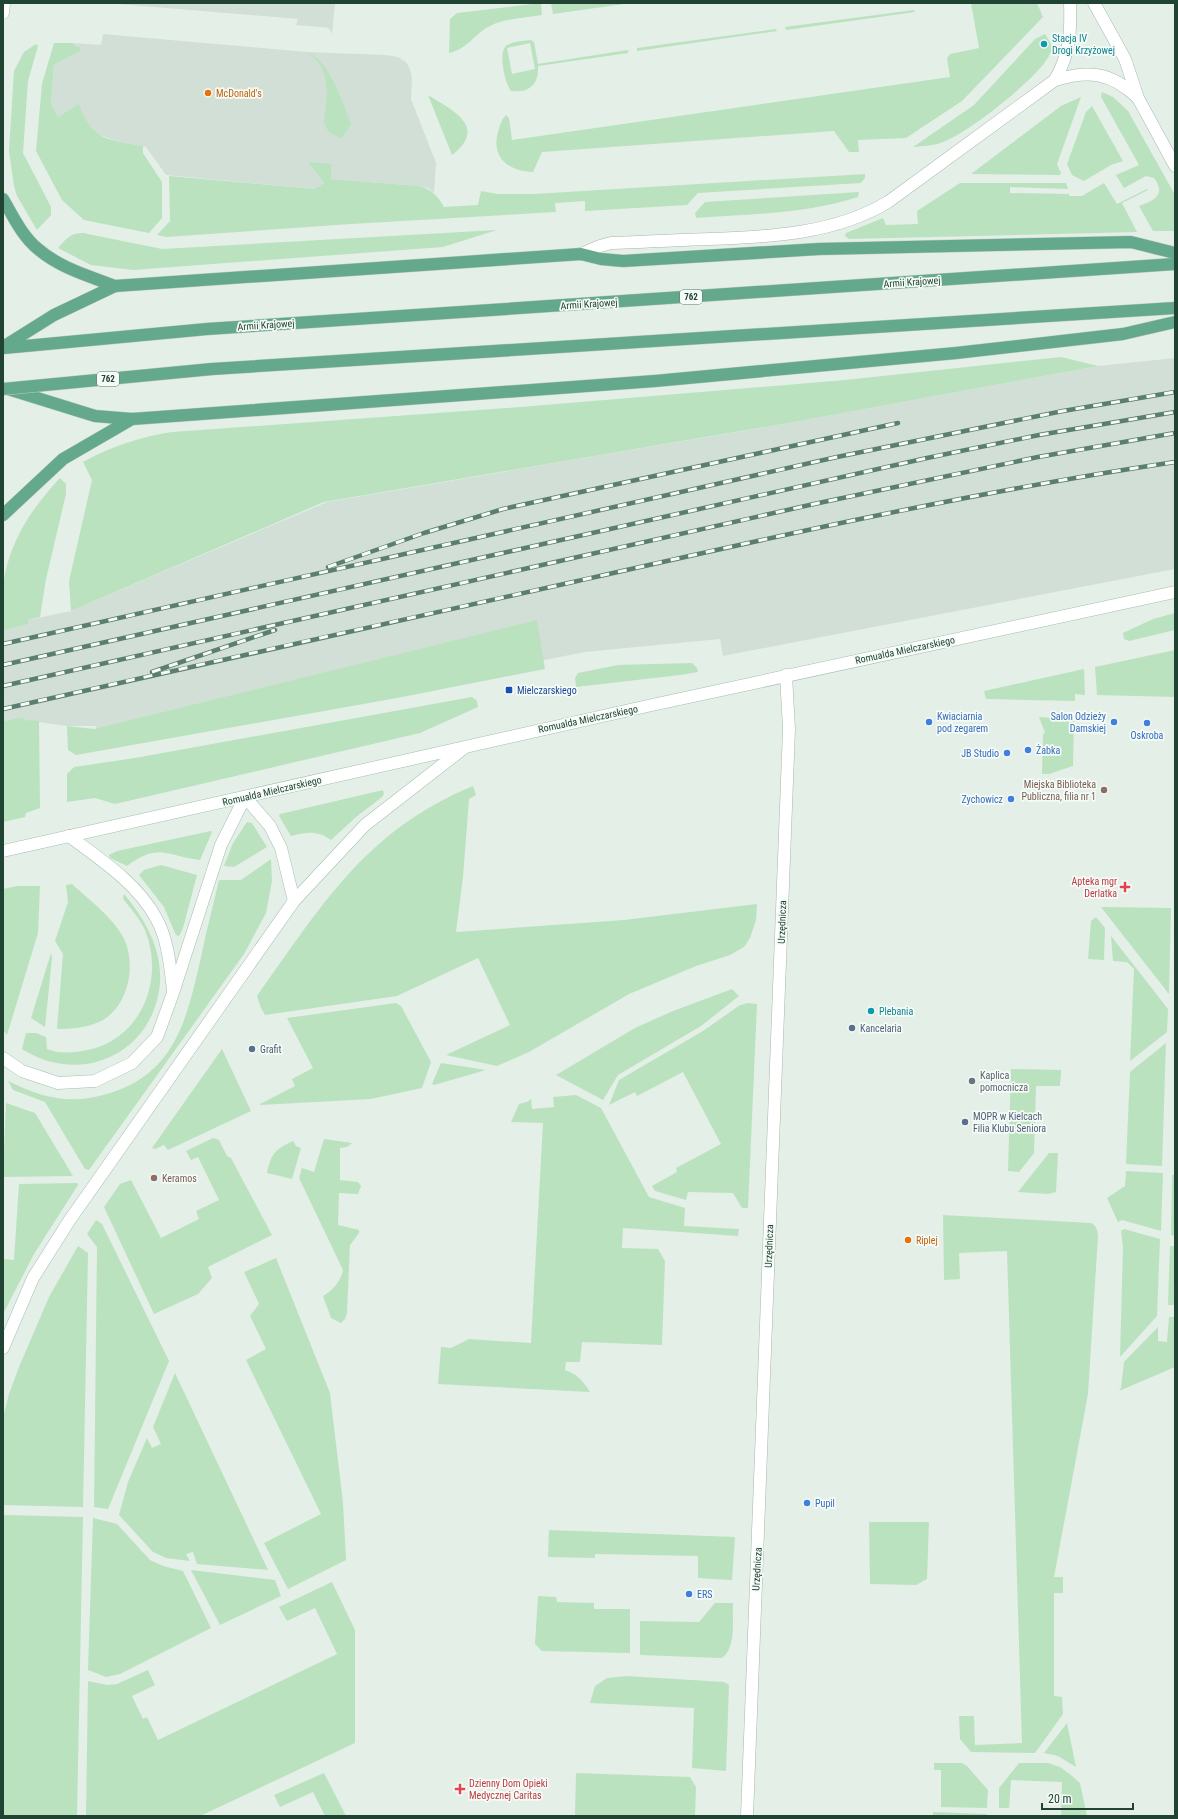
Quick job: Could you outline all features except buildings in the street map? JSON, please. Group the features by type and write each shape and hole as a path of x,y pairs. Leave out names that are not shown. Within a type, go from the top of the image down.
{"main road":[{"path":"3,199 22,231 38,249 60,264 115,286"},
{"path":"3,347 54,315 115,286 581,254 601,259 623,261 819,249 1131,242 1175,253"},
{"name":"Armii Krajowej","path":"3,347 207,329 1175,264"},
{"name":"762","path":"3,388 212,370 1175,308"},
{"path":"3,388 95,416 132,419 655,380 956,353 1123,334 1175,322"},
{"path":"3,515 63,459 132,419"}],"street":[{"path":"3,13 4,3"},
{"path":"1055,80 1067,54 1070,37 1070,3"},
{"path":"1094,3 1125,59 1138,98 1175,166"},
{"path":"581,254 611,243 744,238 796,233 861,216 888,202 1055,80 1074,74 1094,74 1119,83 1138,98"},
{"name":"Romualda Mielczarskiego","path":"3,851 246,797 468,745 1175,592"},
{"name":"Urzędnicza","path":"747,1816 789,729 786,675"},
{"path":"3,1348 33,1278 69,1221 294,901 366,825 468,745"},
{"path":"3,1058 22,1071 58,1083 95,1081 132,1063 157,1037 173,993 221,845 246,797 270,826 281,848 294,901"},
{"path":"69,836 125,879 144,899 154,914 167,949 173,993"}],"shaded area":[{"path":"106,3 335,3 332,34 329,28 296,25 298,19"},
{"path":"103,34 307,52 386,55 398,57 406,62 409,67 412,77 411,99 436,163 434,193 428,188 419,186 330,179 309,163 324,183 314,189 166,175 146,147 116,141 98,134 85,121 79,105 58,117 51,104 54,65 80,51 77,45 73,43 101,45"},
{"path":"1175,358 1175,569 723,656 720,639 585,652 102,747 96,726 67,726 25,720 23,717 3,721 3,629 28,620 71,611 327,502 794,422 1098,366"}],"green space":[{"path":"541,3 542,15 496,23 484,29 466,45 449,53 450,19 457,13"},
{"path":"551,3 624,3 624,4 553,14"},
{"path":"971,3 1037,3 1043,17 962,101 906,138 858,140 859,152 849,152 834,131 542,152 533,172 516,169 509,166 499,156 496,141 502,121 506,115 509,118 512,140 950,77 947,58 950,54 979,48"},
{"path":"914,10 915,12 786,30 785,27"},
{"path":"776,29 777,31 637,51 637,48"},
{"path":"1045,34 1053,47 1048,57 1042,66 1010,97 982,119 955,136 936,144 913,147 974,105 1035,39"},
{"path":"531,40 534,42 538,64 628,50 628,53 538,66 537,78 532,86 528,89 511,91 503,68 502,61 504,50 506,46 511,43","holes":["530,43 535,69 512,74 507,48"]},
{"path":"54,43 73,43 80,48 80,51 54,65 51,104 58,117 79,104 90,125 103,137 143,146 143,153 162,182 162,218 149,233 84,220 62,200 36,151 42,84"},
{"path":"36,44 38,46 28,81 23,153 51,207 51,215 37,230 17,196 14,186 9,151 14,71 24,52"},
{"path":"307,52 315,56 328,72 350,120 351,124 342,138 331,133 325,126 324,122 327,93 325,75 315,59"},
{"path":"1102,92 1113,97 1128,111 1175,195 1175,231 1153,231 1139,206 1149,202 1159,193 1158,184 1154,178 1146,176 1124,188 1116,175 1139,165 1101,97"},
{"path":"428,95 456,113 463,120 467,128 467,136 463,145 452,155"},
{"path":"1081,97 1057,164 1061,173 1060,175 971,174 1061,106"},
{"path":"1092,106 1123,161 1111,165 1084,181 1072,175 1067,164 1086,112"},
{"path":"308,162 331,164 331,179 423,187 434,194 444,207 478,205 481,191 497,194 534,194 865,174 865,178 861,183 698,193 687,205 585,211 585,201 555,203 556,212 166,237 157,235 170,221 169,176 314,189 324,183"},
{"path":"960,183 1066,183 1068,189 1010,187 1010,193 1069,194 1069,196 1082,196 1104,183 1117,204 1147,189 1148,190 1122,203 1137,232 849,239 845,236 846,233 883,218 886,225 918,224 917,211"},
{"path":"859,192 858,197 838,203 798,210 696,218 695,213 705,202"},
{"path":"497,230 443,247 133,270 91,265 58,248 71,235 79,233 162,249"},
{"path":"1061,357 1098,366 794,422 324,502 71,611 69,581 92,480 83,462 115,447 149,437 172,432 521,407 845,380"},
{"path":"60,478 66,484 66,494 46,579 40,617 28,620 28,624 3,630 3,587 10,556 22,528 49,490"},
{"path":"1175,613 1175,630 1129,641 1124,639 1123,633 1153,619"},
{"path":"537,620 545,669 397,698 76,755 68,750 67,726 94,729"},
{"path":"1175,650 1175,697 1097,695 1095,667"},
{"path":"692,663 697,668 698,672 576,687 575,678 578,673 618,665"},
{"path":"1084,669 1085,695 1075,694 1075,701 986,699 984,691"},
{"path":"472,697 477,701 478,707 420,733 115,804 95,798 67,802 67,774 74,767 135,758"},
{"path":"23,717 25,720 39,721 40,808 26,813 25,817 3,822 3,721"},
{"path":"1039,717 1074,719 1073,766 1049,774 1042,774 1043,734 1045,733"},
{"path":"473,786 476,795 469,799 463,877 456,932 624,920 757,904 756,920 750,938 744,947 730,955 696,966 629,994 529,1052 497,1066 446,1055 510,1025 478,958 397,996 265,1015 257,996 303,931 349,874 375,848 403,825 436,804"},
{"path":"383,790 384,794 382,797 356,817 331,840 317,833 291,836 279,816 280,814"},
{"path":"247,822 252,823 267,847 234,867 224,866 233,843"},
{"path":"212,832 200,860 163,852 155,852 147,854 127,866 110,858 109,855 117,851"},
{"path":"271,859 272,881 266,913 244,954 89,1170 85,1169 45,1102 13,1090 8,1081 33,1092 56,1098 80,1099 107,1094 130,1085 149,1073 163,1058 175,1041 183,1022 196,980 219,880 241,880"},
{"path":"161,865 197,875 183,928 179,936 176,935 164,907 139,875 144,870"},
{"path":"72,884 107,916 119,931 128,950 130,962 129,974 123,997 109,1016 89,1026 57,1029 63,954 55,941 68,902 66,885"},
{"path":"17,886 40,886 38,933 7,1035 3,1030 3,889"},
{"path":"124,894 139,914 151,935 160,970 160,982 155,1007 145,1028 130,1044 111,1056 90,1063 68,1065 45,1060 22,1049 26,1033 36,1033 46,1037 47,1049 52,1051 70,1052 92,1049 110,1042 125,1031 137,1018 145,1002 150,985 152,966 150,948 145,930 124,900"},
{"path":"1101,907 1171,908 1169,994"},
{"path":"1096,917 1105,928 1104,960 1088,959 1091,921"},
{"path":"1111,936 1168,1009 1167,1032 1130,1061 1134,969 1127,962 1113,961"},
{"path":"51,953 52,958 45,1027 31,1018"},
{"path":"732,989 739,996 701,1026 618,1075 603,1100 556,1075 635,1028 673,1011"},
{"path":"396,1003 401,1006 431,1062 422,1088 371,1099 260,1105 295,1086 292,1079 313,1068 287,1018"},
{"path":"748,1003 757,1004 748,1208 742,1208 733,1193 688,1192 686,1200 655,1191 652,1186 677,1172 676,1168 721,1144 683,1072 637,1096 635,1092 609,1105 619,1080 703,1031 740,1005"},
{"path":"1166,1043 1162,1166 1126,1164 1130,1072"},
{"path":"222,1049 251,1111 168,1150 164,1145 155,1149 152,1148"},
{"path":"441,1063 486,1070 434,1085 432,1084"},
{"path":"1011,1069 1061,1070 1060,1086 1036,1086 1034,1153 1019,1172 1008,1171"},
{"path":"576,1095 601,1108 649,1197 685,1208 684,1226 739,1229 738,1236 623,1228 622,1248 658,1249 665,1261 662,1345 582,1342 580,1362 566,1362 565,1370 580,1379 590,1392 438,1384 441,1347 451,1348 469,1339 531,1343 543,1123 511,1122 519,1104 527,1102 531,1099 532,1109 554,1107 553,1097"},
{"path":"6,1103 35,1113 73,1176 3,1177"},
{"path":"213,1138 219,1140 227,1156 231,1158 272,1235 208,1267 212,1278 198,1294 154,1314 104,1207 120,1184 131,1180 161,1238 199,1219 196,1211 219,1200 198,1157 191,1160 186,1151"},
{"path":"324,1139 352,1143 347,1147 340,1148 340,1180 358,1182 361,1186 358,1194 339,1193 338,1225 359,1230 359,1233 350,1245 347,1313 345,1319 341,1323 331,1318 323,1296 336,1285 341,1278 343,1270 299,1178 302,1168 314,1172"},
{"path":"293,1141 296,1146 301,1148 292,1179 267,1173 270,1161 275,1153"},
{"path":"1049,1153 1058,1153 1056,1192 1048,1194 1018,1192"},
{"path":"1126,1171 1163,1173 1161,1231 1122,1220 1118,1222 1107,1198 1125,1186"},
{"path":"1172,1175 1175,1175 1175,1236 1171,1235"},
{"path":"77,1183 78,1185 34,1254 3,1314 3,1259 14,1260 19,1184"},
{"path":"943,1215 1091,1223 1096,1227 1098,1236 1088,1394 1054,1577 1063,1577 1063,1593 1054,1593 1054,1696 1062,1697 1063,1714 1035,1753 971,1752 960,1739 959,1716 974,1716 975,1745 1022,1743 1007,1251 959,1253 960,1279 944,1280"},
{"path":"96,1220 102,1224 169,1361 108,1509 94,1507 97,1247 87,1234"},
{"path":"1124,1229 1160,1239 1157,1316 1120,1357 1123,1247 1121,1231"},
{"path":"78,1246 88,1253 83,1507 3,1505 3,1418 9,1394 49,1297"},
{"path":"1170,1246 1175,1246 1175,1305 1168,1305"},
{"path":"276,1258 330,1393 343,1503 346,1560 288,1589 264,1543 321,1514 246,1360 266,1349 250,1316 259,1304 244,1272"},
{"path":"1169,1317 1175,1317 1175,1367 1119,1391 1121,1388 1124,1362 1158,1327 1158,1341 1167,1342"},
{"path":"175,1373 268,1570 197,1564 193,1552 186,1554 190,1561 166,1558 153,1552 119,1515 128,1482 147,1438 152,1448 161,1444 153,1427"},
{"path":"3,1515 83,1517 77,1816 3,1816"},
{"path":"93,1518 117,1524 150,1560 163,1566 183,1571 211,1628 120,1674 106,1677 88,1670"},
{"path":"869,1522 929,1522 927,1579 916,1585 870,1584"},
{"path":"549,1530 735,1537 732,1580 698,1578 698,1556 595,1554 595,1558 548,1557"},
{"path":"191,1570 275,1580 281,1596 220,1625"},
{"path":"332,1582 355,1630 355,1743 200,1816 86,1816 88,1681 107,1685 117,1684 148,1670 155,1685 132,1696 143,1719 147,1717 158,1740 337,1654 315,1608 287,1621 279,1607"},
{"path":"538,1596 556,1597 557,1602 594,1603 594,1609 630,1609 630,1653 542,1651 535,1644"},
{"path":"715,1603 733,1603 732,1640 727,1653 722,1658 640,1655 640,1621 699,1622"},
{"path":"627,1676 724,1682 729,1685 726,1771 692,1768 694,1708 590,1703 595,1686 607,1678"},
{"path":"1067,1723 1076,1767 1058,1756 1044,1753"},
{"path":"934,1763 962,1763 967,1766 988,1790 987,1808 941,1807 941,1770 934,1770"},
{"path":"1019,1763 1048,1763 1060,1767 1071,1775 1080,1783 1087,1816 1061,1816 1062,1782 1011,1780 1009,1808 999,1808 999,1788"},
{"path":"324,1773 346,1816 325,1816 313,1792 280,1807 274,1795"},
{"path":"576,1773 690,1777 696,1787 695,1816 575,1816"},
{"path":"933,1812 987,1814 987,1816 933,1816"}],"railway":[{"path":"3,644 837,457 1063,411 1175,392"},
{"path":"3,665 927,458 1039,435 1175,412"},
{"path":"328,567 424,533 503,509 898,423"},
{"path":"3,686 814,504 1038,457 1175,433"},
{"path":"3,709 873,516 1023,487 1175,462"},
{"path":"152,672 275,630"}],"place":[{"name":"Stacja IV Drogi Krzyżowej","path":"1044,44"},
{"name":"McDonald's","path":"208,93"},
{"name":"Mielczarskiego","path":"509,690"},
{"name":"Kwiaciarnia pod zegarem","path":"929,722"},
{"name":"Salon Odzieży Damskiej","path":"1114,722"},
{"name":"Oskroba","path":"1147,723"},
{"name":"Żabka","path":"1028,750"},
{"name":"JB Studio","path":"1007,753"},
{"name":"Miejska Biblioteka Publiczna, filia nr 1","path":"1104,790"},
{"name":"Zychowicz","path":"1011,799"},
{"name":"Apteka mgr Derlatka","path":"1125,887"},
{"name":"Plebania","path":"871,1011"},
{"name":"Kancelaria","path":"852,1028"},
{"name":"Grafit","path":"252,1049"},
{"name":"Kaplica pomocnicza","path":"972,1081"},
{"name":"MOPR w Kielcach Filia Klubu Seniora","path":"965,1122"},
{"name":"Keramos","path":"154,1178"},
{"name":"Riplej","path":"908,1240"},
{"name":"Pupil","path":"807,1503"},
{"name":"ERS","path":"689,1594"},
{"name":"Dzienny Dom Opieki Medycznej Caritas","path":"460,1789"}]}
